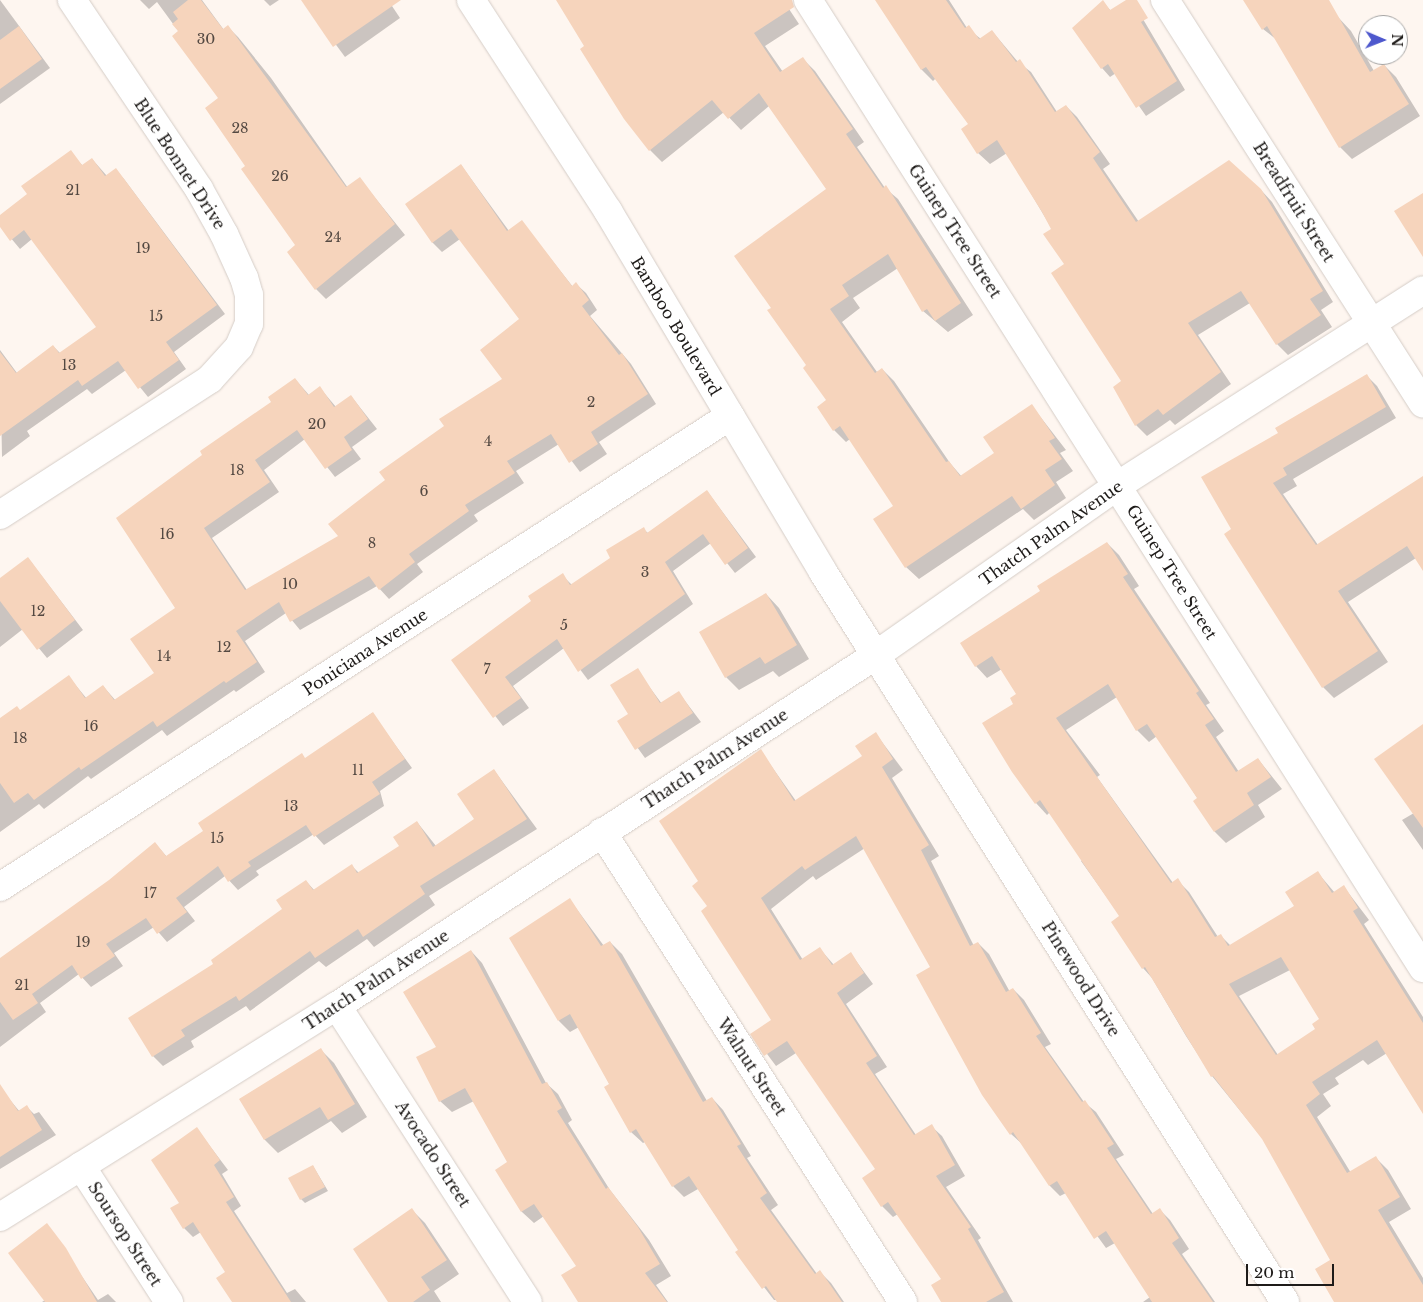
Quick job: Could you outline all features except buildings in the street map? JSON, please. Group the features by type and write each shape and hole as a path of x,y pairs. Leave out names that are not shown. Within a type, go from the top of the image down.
{"street":[{"name":"Blue Bonnet Drive","path":"0,515 210,379 239,347 249,324 249,295 244,278 224,234 199,189 72,0"},
{"name":"Bamboo Boulevard","path":"471,0 608,211 876,655"},
{"name":"Guinep Tree Street","path":"808,0 1423,968"},
{"name":"Breadfruit Street","path":"1165,0 1423,404"},
{"name":"Thatch Palm Avenue","path":"0,1217 337,1006 876,655 1117,486 1423,290"},
{"name":"Poniciana Avenue","path":"0,887 730,416"},
{"name":"Pinewood Drive","path":"876,655 1285,1302"},
{"name":"Walnut Street","path":"602,832 903,1302"},
{"name":"Avocado Street","path":"337,1006 528,1302"},
{"name":"Soursop Street","path":"81,1166 170,1302"}]}
